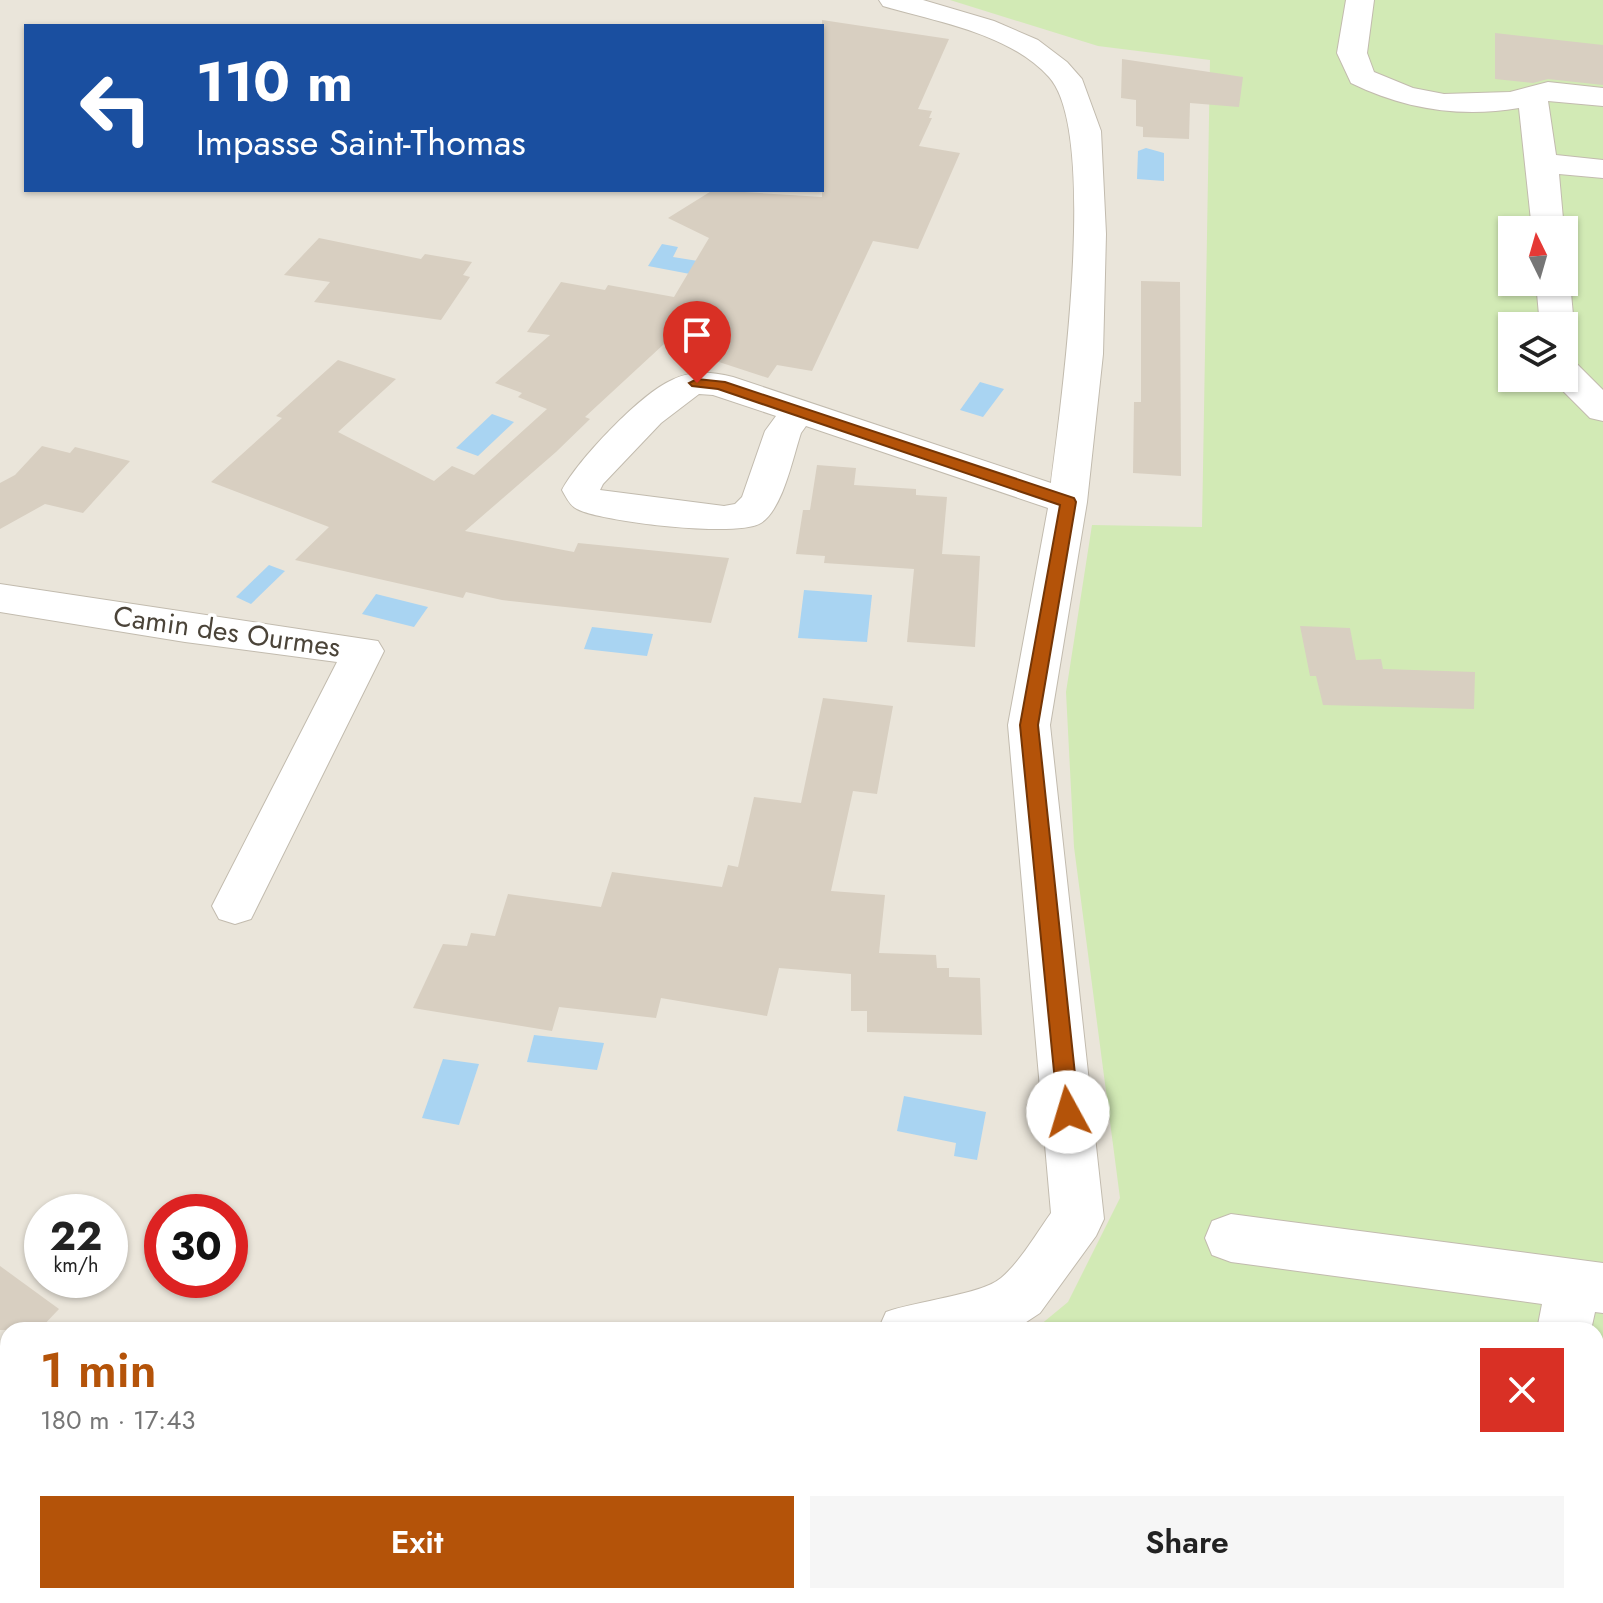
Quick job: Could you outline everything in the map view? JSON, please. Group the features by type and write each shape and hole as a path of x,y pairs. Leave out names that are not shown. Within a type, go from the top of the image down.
{"street":[{"path":"893,0 1016,39 1057,68 1071,85 1086,131 1090,234 1085,354 1068,502 1029,725 1078,1219 1021,1295 985,1319 963,1322"},
{"path":"1360,0 1352,53 1361,77 1388,92 1443,103 1495,104 1548,91 1603,97"},
{"path":"1532,97 1547,216"},
{"path":"1542,163 1603,169"},
{"path":"799,411 783,431 759,502 747,515 724,519 603,505 587,499 581,490 587,478 676,391 697,383 720,385 799,411 1068,502"},
{"path":"1578,386 1603,410"},
{"name":"Camin des Ourmes","path":"0,598 185,628 363,651 235,906"},
{"path":"1231,1238 1580,1301"}],"shaded area":[{"path":"0,0 1603,0 1603,1322 0,1322"}],"green space":[{"path":"950,0 1603,0 1603,1322 1044,1322 1068,1302 1120,1198 1074,847 1066,692 1092,525 1202,527 1210,60 1098,46"}],"water":[{"path":"1146,148 1164,153 1164,181 1137,179 1138,151"},
{"path":"662,244 678,247 673,257 698,261 690,274 648,266"},
{"path":"980,382 1004,389 983,417 960,410"},
{"path":"492,414 514,422 478,456 456,448"},
{"path":"269,565 285,571 251,604 236,597"},
{"path":"804,590 872,595 867,642 798,638"},
{"path":"376,594 428,607 414,627 362,614"},
{"path":"592,627 653,634 647,656 584,649"},
{"path":"534,1035 604,1043 597,1070 527,1062"},
{"path":"443,1059 479,1064 459,1125 422,1118"},
{"path":"904,1096 986,1112 977,1160 954,1156 956,1143 897,1131"}],"building":[{"path":"822,20 949,39 918,109 932,111 929,118 932,118 919,146 960,153 918,249 873,241 812,371 777,365 768,378 664,344 585,417 590,419 556,452 465,531 574,552 578,543 729,558 711,623 502,600 466,592 463,598 295,560 329,527 211,482 282,418 276,416 338,360 396,379 338,432 434,481 452,466 474,475 547,409 518,397 522,393 495,383 550,335 527,332 561,282 605,290 608,285 674,297 709,238 668,218 710,192 822,197"},
{"path":"1495,33 1603,45 1603,85 1548,79 1533,83 1495,79"},
{"path":"1122,59 1243,77 1239,107 1190,103 1189,139 1143,137 1143,127 1136,126 1136,100 1121,98"},
{"path":"319,238 421,259 425,254 472,262 463,275 470,277 441,320 314,302 330,282 284,275"},
{"path":"1141,281 1180,282 1181,476 1133,473 1134,402 1141,402"},
{"path":"42,446 70,453 75,447 130,461 83,513 45,504 0,529 0,483 15,475"},
{"path":"817,465 856,468 854,485 916,489 916,495 947,497 942,554 980,556 975,647 907,642 914,569 824,563 825,556 796,554 803,510 810,510"},
{"path":"1300,626 1350,628 1356,660 1381,659 1383,669 1475,672 1474,709 1323,705 1316,676 1310,676"},
{"path":"823,698 893,706 877,794 853,791 831,891 885,895 879,953 936,955 937,968 949,968 949,977 980,978 982,1035 867,1032 867,1011 851,1011 851,974 779,968 767,1016 661,998 656,1018 559,1007 552,1031 413,1008 443,944 467,946 471,933 495,936 508,894 601,907 612,872 722,887 728,865 738,867 754,797 801,803"},
{"path":"0,1266 24,1283 24,1298 44,1298 59,1309 47,1322 0,1322"}],"route":[{"path":"697,383 720,385 1068,502 1029,725 1068,1112"}]}
